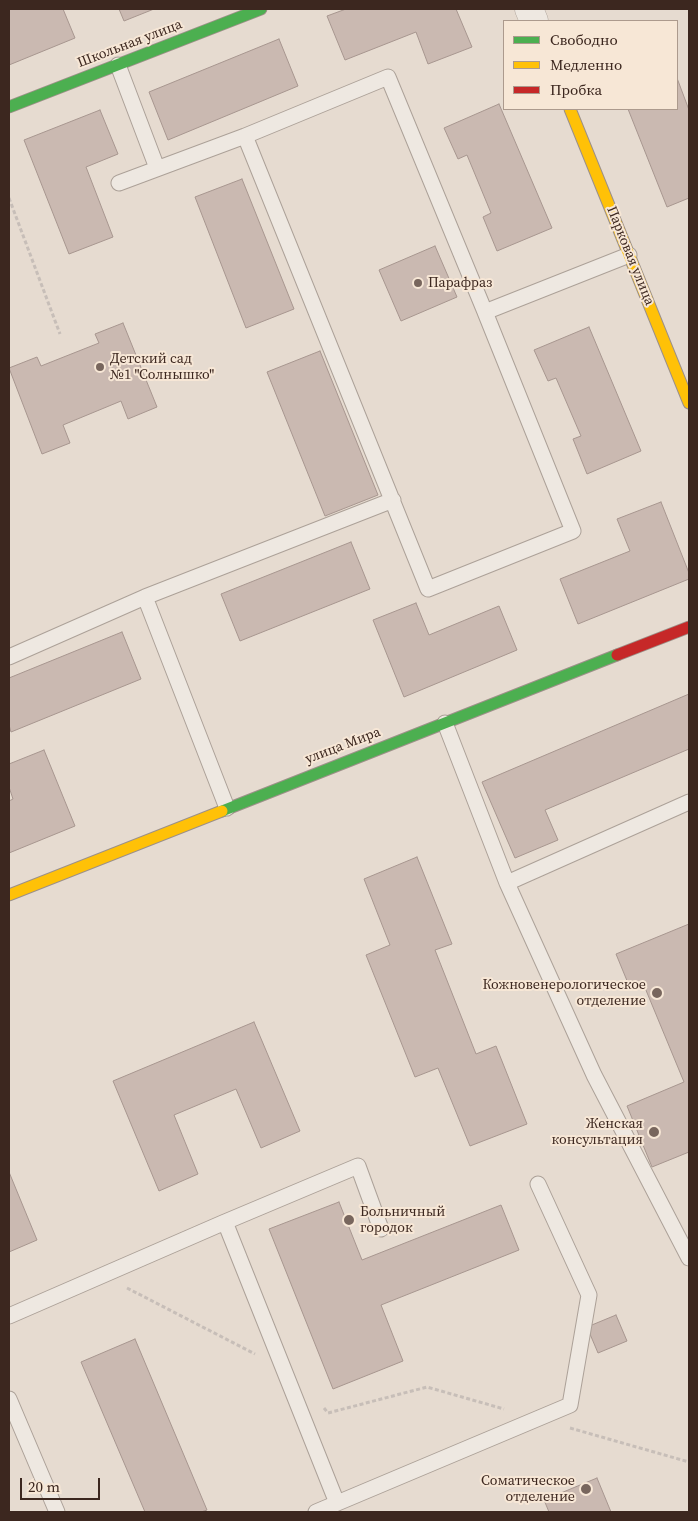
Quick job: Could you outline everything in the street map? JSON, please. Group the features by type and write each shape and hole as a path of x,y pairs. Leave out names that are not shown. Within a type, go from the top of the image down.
{"street":[{"name":"Школьная улица","path":"9,106 262,9"},
{"name":"Парковая улица","path":"570,110 689,403"},
{"name":"улица Мира","path":"9,895 689,628"}],"lane":[{"path":"118,65 157,168"},
{"path":"118,183 246,136 388,77 486,312 573,531 428,589 246,136"},
{"path":"486,312 629,254"},
{"path":"9,657 146,597 393,500"},
{"path":"146,597 227,808"},
{"path":"445,723 508,883 594,1075 689,1258"},
{"path":"508,883 689,802"},
{"path":"9,1316 358,1166 381,1229"},
{"path":"316,1512 570,1405 588,1295 538,1184"},
{"path":"225,1222 337,1503"},
{"path":"9,1399 57,1512"}],"path":[{"path":"9,198 60,334"},
{"path":"102,1276 262,1357"},
{"path":"321,1406 328,1413 428,1387 512,1411"},
{"path":"568,1428 689,1462"}],"building":[{"path":"9,9 63,9 75,38 9,65"},
{"path":"119,9 154,9 124,21"},
{"path":"346,9 456,9 472,47 428,64 416,32 345,60 327,16"},
{"path":"279,39 298,86 168,140 149,92"},
{"path":"678,81 689,110 689,198 667,207 628,110 678,110"},
{"path":"499,104 552,228 497,251 483,217 491,213 467,155 458,159 444,128"},
{"path":"100,110 118,154 86,167 113,237 69,254 24,140"},
{"path":"242,179 294,309 246,328 195,197"},
{"name":"Парафраз","path":"435,246 457,297 401,321 379,270"},
{"path":"123,323 157,407 128,419 121,401 63,425 70,443 42,454 9,368 37,357 41,366 99,343 95,334"},
{"path":"589,327 641,451 587,474 573,439 581,436 556,378 548,381 534,350"},
{"path":"320,351 378,495 325,516 267,372"},
{"path":"661,502 689,573 689,579 578,624 560,579 630,551 617,519"},
{"path":"351,542 370,589 240,641 221,594"},
{"path":"416,603 429,635 499,606 517,650 404,697 373,620"},
{"path":"122,632 141,679 11,732 9,725 9,678"},
{"path":"689,694 689,749 545,810 558,840 515,858 482,782"},
{"path":"44,750 75,826 9,853 9,801 13,799 9,787 9,764"},
{"path":"417,857 452,944 435,950 476,1054 496,1046 527,1124 470,1146 438,1068 415,1077 366,955 390,945 364,879"},
{"path":"689,924 689,1152 652,1167 627,1106 684,1082 643,983 630,988 616,954"},
{"path":"254,1022 300,1131 261,1148 236,1089 174,1115 198,1174 159,1191 113,1081"},
{"path":"9,1172 37,1240 9,1252"},
{"path":"339,1202 362,1260 501,1205 519,1250 381,1305 403,1361 333,1389 269,1229"},
{"path":"616,1315 627,1341 598,1353 587,1327"},
{"path":"135,1339 207,1510 201,1512 145,1512 81,1362"},
{"name":"Соматическое отделение","path":"597,1478 611,1512 549,1512 544,1500"}],"traffic: fast":[{"path":"9,107 261,9"},
{"path":"222,811 617,655"}],"traffic: slow":[{"path":"570,110 689,403"},
{"path":"9,895 222,811"}],"traffic: jam":[{"path":"617,655 689,627"}],"place":[{"name":"Парафраз","path":"418,283"},
{"name":"Детский сад №1 \"Солнышко\"","path":"100,367"},
{"name":"Кожновенерологическое отделение","path":"657,993"},
{"name":"Женская консультация","path":"654,1132"},
{"name":"Больничный городок","path":"349,1220"},
{"name":"Соматическое отделение","path":"586,1489"}]}
